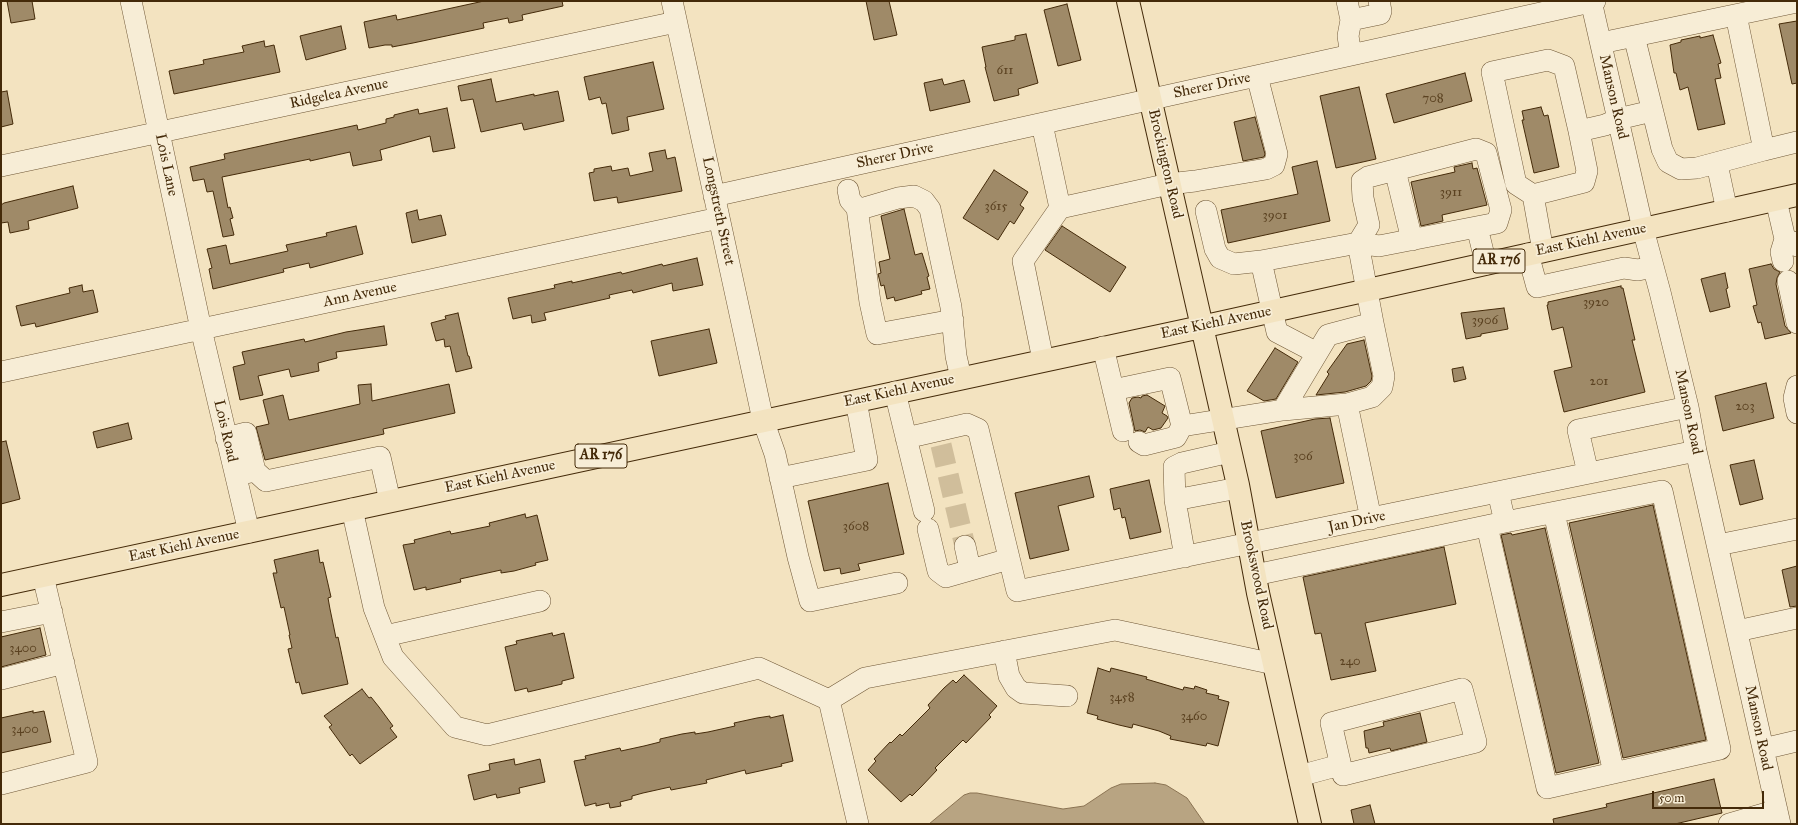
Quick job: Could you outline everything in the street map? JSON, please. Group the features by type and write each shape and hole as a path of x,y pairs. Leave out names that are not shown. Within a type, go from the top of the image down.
{"main road":[{"name":"Brockington Road","path":"1128,1 1201,326"},
{"name":"East Kiehl Avenue","path":"1,586 764,420 1104,348 1787,198"},
{"name":"Brookswood Road","path":"1201,326 1238,488 1255,576 1310,824"}],"street":[{"name":"Lois Lane","path":"131,1 201,329"},
{"name":"Longstreth Street","path":"672,1 764,420 775,454 810,601 897,583"},
{"path":"1351,55 1348,36 1349,11 1380,14 1381,11 1379,1"},
{"name":"Sherer Drive","path":"714,196 1593,1"},
{"name":"Manson Road","path":"1593,1 1643,229 1688,407 1696,451 1778,817"},
{"path":"1601,43 1797,2"},
{"path":"1736,15 1764,150"},
{"name":"Ridgelea Avenue","path":"1,166 676,22"},
{"path":"1634,36 1662,149 1668,162 1681,169 1697,168 1797,142"},
{"path":"1548,60 1564,66 1587,171 1584,182 1532,195 1516,184 1492,72 1548,60"},
{"path":"1043,360 1023,261 1060,208 1169,184 1266,169 1274,165 1277,154 1257,76"},
{"path":"1579,131 1605,125 1618,119 1652,111"},
{"path":"1042,124 1060,208"},
{"path":"1182,426 1283,410 1346,404 1372,397 1382,387 1384,376 1358,243 1369,225 1361,188 1362,181 1368,177 1476,149 1486,153 1501,210 1497,223 1379,246 1358,243 1234,264 1220,258 1215,249 1206,211"},
{"path":"1717,164 1727,210"},
{"path":"844,167 842,184 852,199 877,334 953,320"},
{"path":"1395,170 1412,240"},
{"path":"1532,195 1537,287 1624,268 1638,270 1653,267"},
{"path":"852,199 898,198 914,196 924,201 930,209 937,236 953,320 956,356 961,378"},
{"path":"1787,198 1791,243 1780,252 1797,323"},
{"name":"Ann Avenue","path":"1,372 719,218"},
{"path":"1477,227 1486,264"},
{"path":"1261,260 1277,332 1317,353"},
{"path":"1283,410 1328,335 1373,323"},
{"name":"Lois Road","path":"201,329 226,438 245,473 249,532"},
{"path":"1104,348 1113,390 1131,437 1144,445 1176,438 1182,426 1170,378 1113,390"},
{"path":"1797,386 1794,398 1797,412"},
{"path":"895,392 906,438 926,520 938,571 946,577 1009,559 978,429 967,424 940,438 906,438"},
{"path":"780,478 867,460 856,401"},
{"path":"1346,404 1371,519"},
{"path":"1588,473 1578,430 1688,407"},
{"name":"Jan Drive","path":"1009,559 1017,591 1696,451"},
{"path":"1185,557 1175,500 1174,467 1182,462 1230,452"},
{"path":"245,473 266,481 380,457 390,501"},
{"path":"1175,500 1238,488"},
{"path":"1255,576 1496,524 1662,491 1720,749 1548,788 1496,524 1498,492"},
{"path":"352,509 374,608 394,657 455,727 487,736 759,668 829,700"},
{"path":"1554,513 1614,773"},
{"path":"1718,545 1797,529"},
{"path":"965,546 970,569"},
{"path":"1,784 87,762 43,576"},
{"path":"385,636 540,601"},
{"path":"1,622 52,612"},
{"path":"1737,631 1797,618"},
{"path":"829,700 865,678 1115,630 1274,664"},
{"path":"1004,651 1009,676 1016,688 1023,693 1067,696"},
{"path":"1,680 64,663"},
{"path":"1462,689 1476,742 1343,775 1340,765 1331,723 1462,689"},
{"path":"829,700 858,824"},
{"path":"1763,749 1797,741"},
{"path":"1299,776 1340,765"},
{"path":"1729,824 1778,817"}],"shaded area":[{"path":"1155,783 1166,785 1187,798 1205,824 929,824 964,795 970,793 1063,809 1084,806 1111,788 1121,784"}],"building":[{"path":"7,1 32,1 35,19 11,23"},
{"path":"484,1 562,1 563,6 522,15 523,20 509,23 508,18 483,23 484,28 392,47 392,45 385,45 369,48 364,22 396,15 397,20"},
{"path":"866,1 889,1 897,35 874,40"},
{"path":"1067,4 1081,60 1058,66 1044,10"},
{"path":"1797,21 1797,83 1792,84 1779,24"},
{"path":"341,26 346,49 306,60 300,36"},
{"path":"1026,34 1038,83 1018,89 1019,95 994,101 985,67 982,47 1015,40 1015,36"},
{"path":"1713,35 1721,63 1718,64 1721,78 1715,79 1725,124 1698,130 1688,87 1680,90 1676,73 1674,73 1670,45 1681,42 1681,40"},
{"path":"264,41 265,47 274,45 280,72 174,94 169,71 204,64 203,60 244,52 242,46"},
{"path":"653,62 664,109 627,117 629,130 612,134 606,103 602,104 600,97 589,100 584,77"},
{"path":"1465,73 1472,101 1394,123 1386,94"},
{"path":"491,79 496,102 534,94 534,96 558,91 564,121 524,130 522,123 481,132 473,99 461,101 458,86"},
{"path":"942,79 944,85 964,80 970,102 930,111 924,83"},
{"path":"1359,87 1376,159 1336,168 1320,96"},
{"path":"7,91 13,124 1,127 1,92"},
{"path":"1541,107 1544,116 1548,115 1559,167 1534,173 1522,120 1524,120 1522,111"},
{"path":"447,108 455,148 433,152 430,136 380,150 382,160 353,166 350,152 222,177 228,208 230,207 233,218 230,219 234,235 223,237 213,191 207,192 204,179 193,181 190,167 225,159 224,154 357,125 358,130 386,123 386,119 394,117 394,115 418,109 419,114"},
{"path":"1255,117 1265,154 1264,157 1243,161 1234,122"},
{"path":"665,150 667,159 675,157 682,191 618,203 617,197 594,201 589,173 594,172 594,169 611,166 612,171 628,168 630,176 653,171 649,153"},
{"path":"1317,161 1330,221 1228,243 1221,210 1298,194 1292,167"},
{"path":"1472,163 1473,169 1477,168 1487,205 1442,215 1443,221 1421,226 1411,182 1455,172 1454,167"},
{"path":"994,170 1028,192 1020,205 1024,208 1014,224 1010,221 998,240 963,218"},
{"path":"73,186 78,208 28,221 29,229 10,233 8,222 1,223 1,205 4,203"},
{"path":"904,209 915,255 922,253 929,276 927,277 930,289 921,291 922,294 895,301 894,297 887,299 884,285 881,286 878,274 881,273 879,262 890,259 881,216"},
{"path":"417,210 419,220 441,215 446,235 412,243 406,213"},
{"path":"356,226 363,254 310,268 309,263 283,269 284,272 213,289 209,269 212,268 207,249 226,245 230,264 288,251 286,245 327,236 326,233"},
{"path":"1062,226 1126,267 1110,292 1045,250"},
{"path":"697,258 703,285 673,291 672,283 633,293 632,290 609,295 610,298 544,313 546,320 532,323 531,315 513,319 508,298 555,288 554,285 572,281 572,283 621,272 622,274 662,264 663,266"},
{"path":"1771,264 1774,269 1780,272 1776,284 1785,326 1791,333 1765,339 1761,322 1758,323 1753,306 1757,305 1749,269"},
{"path":"1725,273 1728,288 1726,289 1730,307 1710,312 1701,279"},
{"path":"82,285 83,292 93,290 98,312 36,327 35,323 21,326 16,306 70,293 69,288"},
{"path":"1621,286 1621,288 1623,288 1635,340 1632,340 1645,392 1564,412 1554,371 1572,367 1563,327 1552,330 1547,305 1548,302"},
{"path":"1504,308 1508,329 1481,334 1481,336 1466,339 1461,313"},
{"path":"458,313 472,368 456,372 450,346 445,347 444,339 436,341 431,323 446,319 445,316"},
{"path":"384,326 387,345 336,352 337,358 318,363 319,371 291,377 289,369 258,376 263,395 240,400 233,367 245,364 242,352 304,339 305,342 346,332"},
{"path":"709,329 717,363 659,376 651,341"},
{"path":"1364,340 1372,376 1371,381 1366,386 1345,392 1316,395 1329,374 1327,372 1347,344"},
{"path":"1275,348 1298,362 1276,399 1264,401 1247,391"},
{"path":"1463,367 1466,379 1454,382 1452,369"},
{"path":"1766,383 1774,418 1723,431 1715,396"},
{"path":"371,384 372,401 449,384 455,413 383,429 384,434 265,460 256,427 269,424 263,400 283,395 289,420 360,404 358,385"},
{"path":"1147,395 1165,406 1162,413 1168,418 1161,428 1153,430 1148,427 1145,432 1140,430 1135,431 1129,403 1132,398 1141,398 1142,396"},
{"path":"1330,418 1344,483 1276,498 1261,431 1315,419"},
{"path":"128,423 132,439 97,448 93,432"},
{"path":"6,441 20,499 1,504 1,442"},
{"path":"1754,460 1763,499 1740,505 1730,465"},
{"path":"1089,476 1094,497 1058,506 1069,550 1030,559 1015,493"},
{"path":"1149,480 1161,532 1130,539 1125,517 1122,518 1120,508 1114,510 1110,489"},
{"path":"888,483 904,554 858,564 860,570 841,574 840,568 824,571 808,501"},
{"path":"1653,505 1706,740 1623,758 1569,523"},
{"path":"525,514 526,518 537,515 548,560 514,571 501,573 501,570 460,579 461,582 426,590 426,587 414,590 403,545 415,543 414,540 450,531 451,534 490,526 489,523"},
{"path":"1545,528 1599,763 1556,773 1501,535 1511,533 1512,535"},
{"path":"1444,547 1456,604 1365,623 1376,671 1331,680 1321,633 1315,634 1303,577"},
{"path":"318,550 320,563 323,562 331,597 328,598 330,609 336,638 338,637 348,684 302,694 299,682 296,683 288,649 292,648 290,635 284,607 281,608 273,573 277,573 274,560"},
{"path":"1797,566 1797,606 1790,607 1782,570"},
{"path":"40,628 46,655 1,667 1,637"},
{"path":"552,633 553,636 564,633 574,678 562,681 562,684 528,692 527,688 515,691 505,647 517,644 516,641"},
{"path":"1098,668 1110,672 1111,668 1147,677 1146,679 1183,690 1184,687 1194,689 1195,686 1207,690 1206,693 1219,696 1218,699 1229,702 1218,746 1207,743 1206,746 1170,739 1171,736 1159,731 1133,724 1132,728 1119,725 1097,719 1098,716 1087,713"},
{"path":"964,675 997,706 989,715 991,717 966,743 963,740 935,768 937,770 912,796 910,794 901,802 868,770 876,761 874,759 890,742 891,743 900,734 902,736 930,708 928,705 944,688 953,680 956,683"},
{"path":"362,689 369,698 371,697 393,726 390,728 397,737 360,764 352,754 350,756 329,727 332,725 324,716"},
{"path":"33,711 33,713 44,711 51,742 1,753 1,718"},
{"path":"1420,713 1427,742 1391,751 1390,748 1369,753 1368,748 1366,748 1364,731 1384,726 1383,722"},
{"path":"783,715 793,761 781,764 782,766 746,774 745,770 706,780 707,783 671,790 670,787 643,793 632,796 632,799 620,802 621,806 610,808 609,803 596,806 596,803 585,806 574,761 586,759 585,756 620,748 621,751 660,742 660,739 682,734 708,732 735,726 734,723 757,718 770,716 770,718"},
{"path":"514,759 515,765 540,759 545,782 519,788 520,793 497,798 496,794 474,800 468,775 490,770 489,764"},
{"path":"1714,779 1722,813 1675,824 1554,824 1553,819 1607,807 1606,804"},
{"path":"1370,805 1375,824 1354,824 1351,810"}],"tunnel":[{"path":"941,445 965,546"}]}
